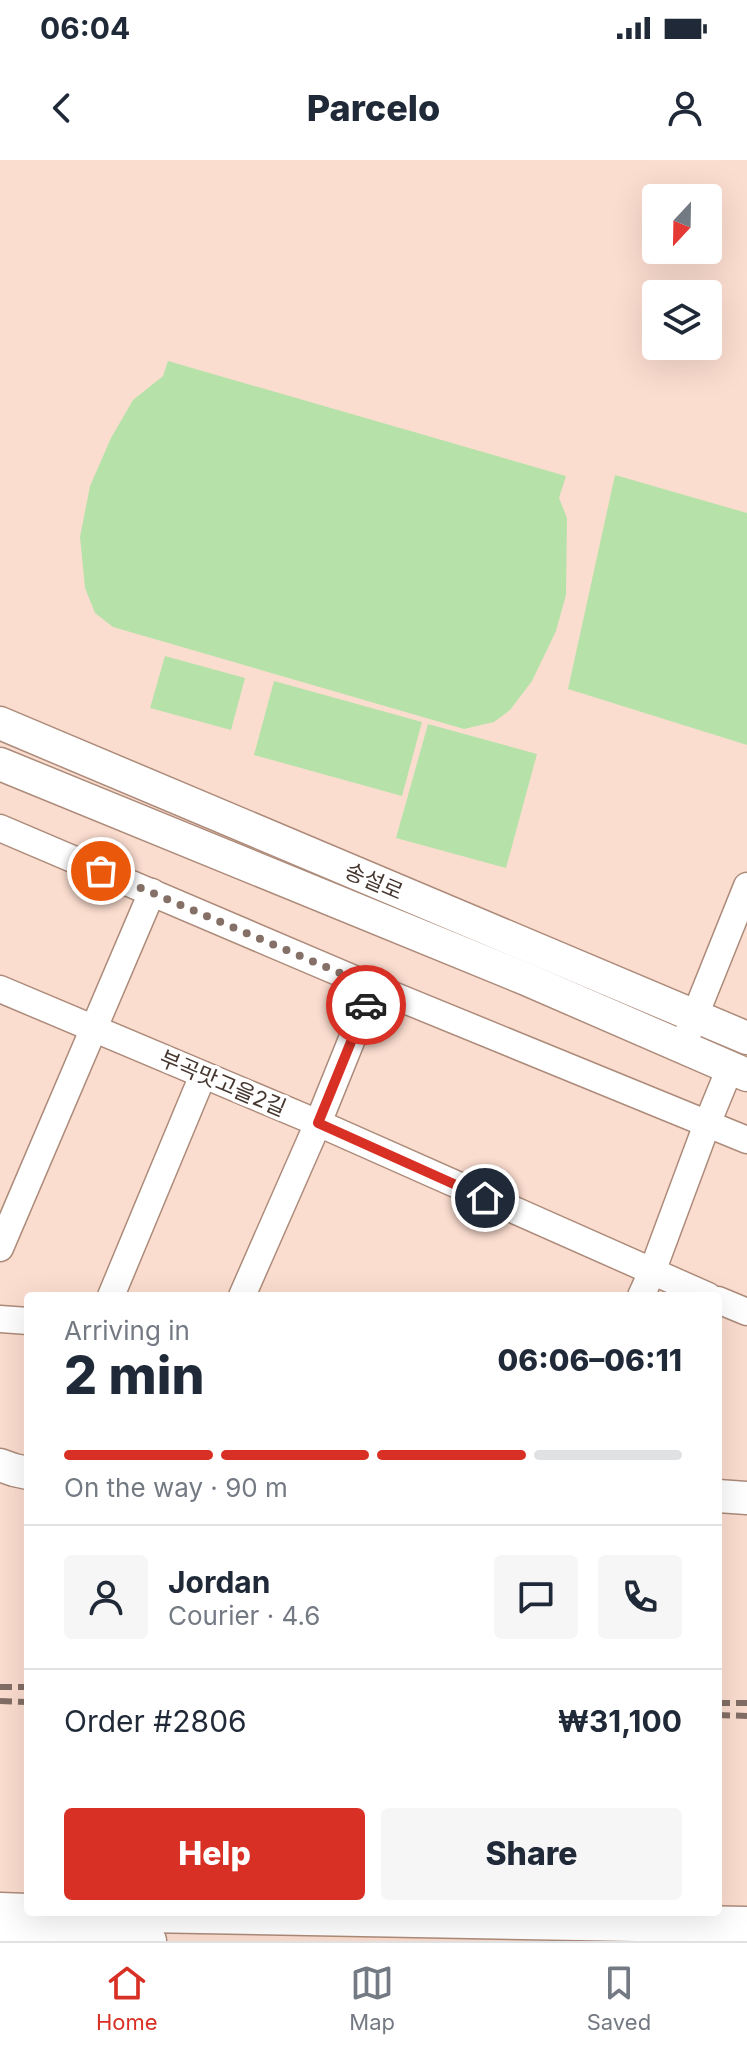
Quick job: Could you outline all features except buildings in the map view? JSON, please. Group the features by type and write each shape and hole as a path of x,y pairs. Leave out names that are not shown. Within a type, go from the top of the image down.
{"main road":[{"path":"0,1911 24,1912"},
{"path":"251,1916 747,1925"},
{"path":"0,1939 148,1941"}],"street":[{"name":"송설로","path":"0,723 747,1038"},
{"name":"송설로","path":"0,764 526,979 739,1071"},
{"path":"0,828 373,987 747,1140"},
{"path":"682,1048 747,886"},
{"path":"0,1248 9,1201 94,1028 152,892"},
{"path":"244,1292 318,1123 373,987"},
{"name":"부곡맛고을2길","path":"0,989 318,1123 646,1284 687,1292"},
{"path":"646,1284 707,1124 739,1071"},
{"path":"113,1292 203,1075"},
{"path":"722,1302 747,1312"},
{"path":"0,1319 24,1321"},
{"path":"0,1465 24,1472"},
{"path":"722,1496 747,1498"}],"green space":[{"path":"168,361 566,476 559,498 567,518 566,595 556,631 532,681 510,710 494,722 464,729 113,627 95,613 85,588 80,537 90,486 111,438 133,400 163,376"},
{"path":"615,475 747,513 747,745 568,689"},
{"path":"165,656 245,678 231,730 150,708"},
{"path":"274,681 422,722 402,796 254,755"},
{"path":"428,724 537,754 506,868 396,838"}],"railway":[{"path":"0,1687 24,1687"},
{"path":"0,1701 24,1702"},
{"path":"722,1703 747,1703"},
{"path":"722,1715 747,1716"}],"way so far":[{"path":"101,871 373,987 366,1005"}],"route":[{"path":"366,1005 318,1123 485,1198"}]}
